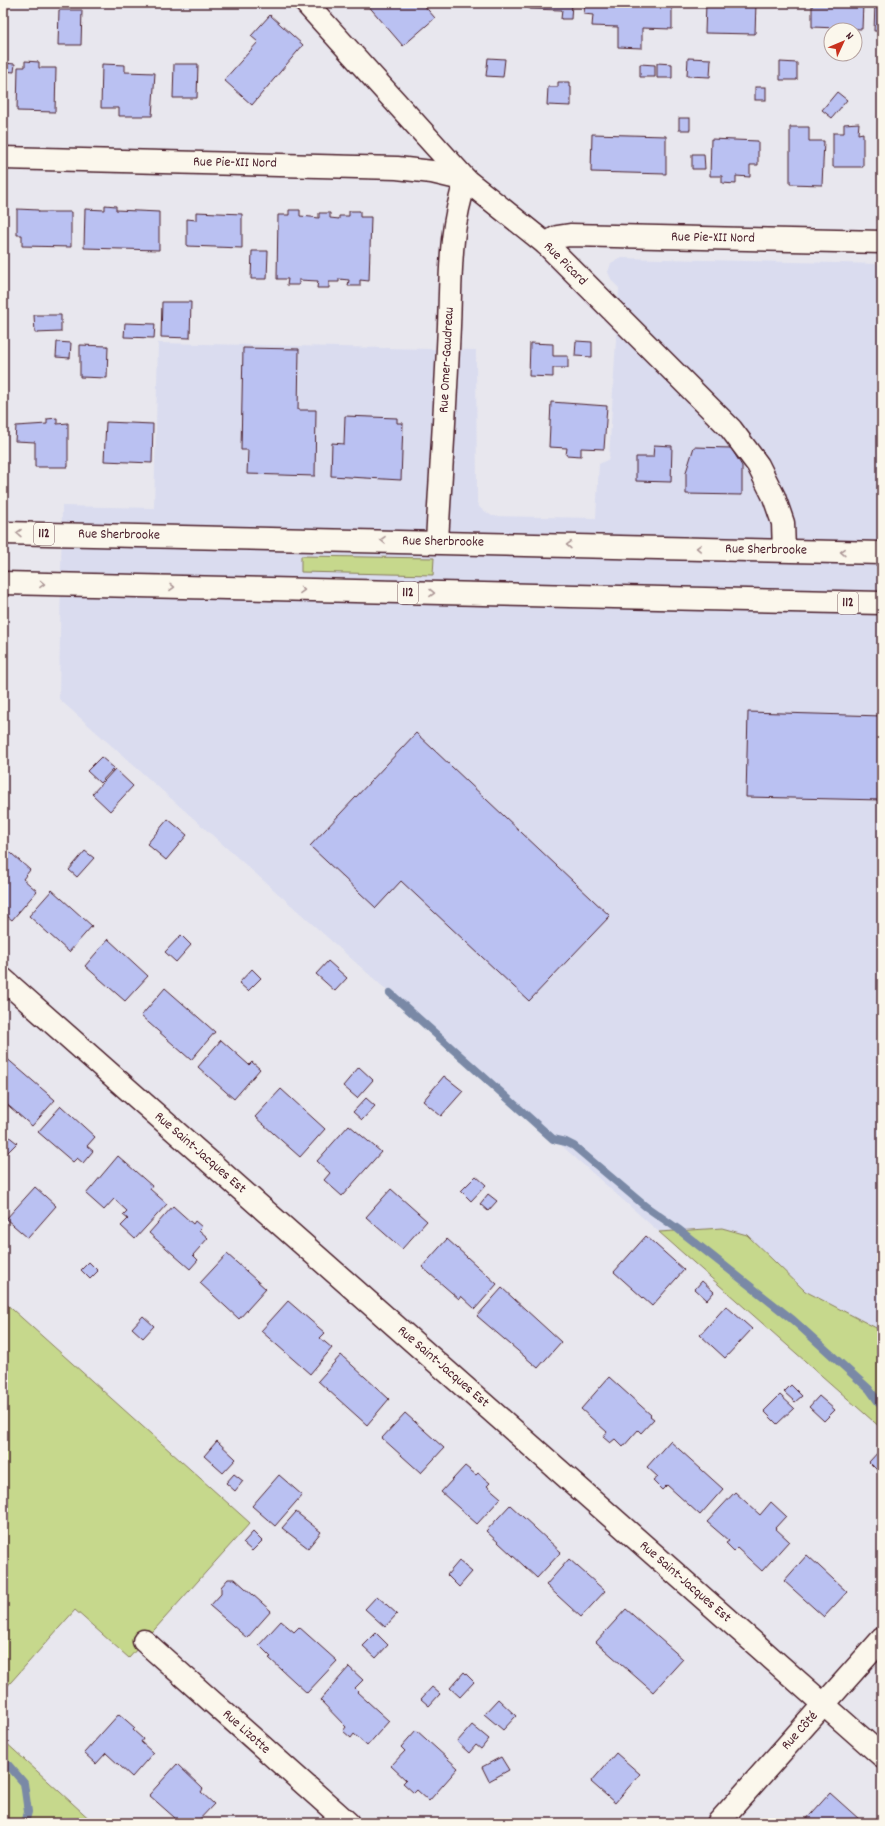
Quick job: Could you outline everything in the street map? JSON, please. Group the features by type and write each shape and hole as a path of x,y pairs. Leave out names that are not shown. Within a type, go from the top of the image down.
{"street":[{"name":"Rue Picard","path":"306,3 466,180 546,244 722,419 740,440 758,465 780,510 783,523 784,550"},
{"name":"Rue Pie-XII Nord","path":"3,158 397,168 432,172 466,180"},
{"name":"Rue Omer-Gaudreau","path":"438,541 452,242 459,200 466,180"},
{"name":"Rue Pie-XII Nord","path":"546,244 557,237 570,235 882,242"},
{"name":"Rue Sherbrooke","path":"3,533 438,541 882,553"},
{"name":"112","path":"3,583 882,603"},
{"name":"Rue Saint-Jacques Est","path":"3,979 882,1756"},
{"name":"Rue Côté","path":"718,1823 882,1639"},
{"name":"Rue Lizotte","path":"144,1641 348,1823"}],"shaded area":[{"path":"620,258 882,264 882,1331 805,1291 747,1235 722,1228 659,1232 59,699 62,506 154,508 158,343 476,350 477,503 480,508 492,516 596,518 599,464 609,459 619,288 612,281 608,272 611,263"}],"green space":[{"path":"301,556 434,558 433,575 301,572"},
{"path":"722,1228 747,1235 805,1291 882,1331 882,1429 659,1232"},
{"path":"3,1301 250,1523 129,1658 75,1610 3,1691"},
{"path":"3,1740 94,1823 3,1823"}],"building":[{"path":"366,3 422,3 435,18 403,46"},
{"path":"529,3 572,3 571,19 561,19 562,10 529,9"},
{"path":"585,3 672,3 672,29 642,28 642,48 618,47 618,27 592,26 593,15 584,14"},
{"path":"706,3 756,3 755,34 705,33"},
{"path":"812,3 863,3 862,22 823,22 823,27 812,27"},
{"path":"875,3 882,3 882,31 874,31"},
{"path":"59,10 82,10 81,45 58,45"},
{"path":"270,15 303,45 252,105 224,80 258,42 251,36"},
{"path":"488,58 505,59 503,77 486,76"},
{"path":"688,58 711,59 710,77 687,76"},
{"path":"25,61 39,62 39,68 56,68 55,112 17,111 18,67 25,67"},
{"path":"780,62 797,63 797,80 780,80"},
{"path":"4,63 15,64 14,72 4,71"},
{"path":"657,63 672,64 672,78 657,78"},
{"path":"102,64 125,65 125,72 155,73 152,116 119,116 119,108 101,108"},
{"path":"174,64 198,64 197,98 173,98"},
{"path":"640,64 655,65 655,77 640,77"},
{"path":"558,82 569,82 569,87 571,87 571,106 547,105 548,87 558,87"},
{"path":"755,87 766,87 766,100 755,100"},
{"path":"837,92 847,100 832,118 822,110"},
{"path":"679,118 690,118 690,130 679,130"},
{"path":"859,123 858,134 863,133 863,167 833,167 833,133 844,133 844,124"},
{"path":"790,127 809,127 809,141 824,141 822,185 790,184"},
{"path":"592,134 666,136 666,174 591,172"},
{"path":"711,139 758,141 758,165 750,165 750,177 736,176 736,184 722,183 722,176 710,176"},
{"path":"692,154 704,154 705,169 692,169"},
{"path":"105,205 116,206 116,210 159,212 159,250 84,248 85,209 105,210"},
{"path":"17,209 38,210 39,212 71,212 71,247 22,246 22,235 17,235"},
{"path":"289,210 300,210 300,216 319,218 319,213 330,213 330,218 339,219 339,216 349,216 349,211 360,211 360,217 371,217 369,281 360,280 360,286 348,286 349,280 339,279 339,282 329,282 329,288 317,288 318,281 299,280 299,285 287,285 288,279 277,279 278,215 289,215"},
{"path":"196,212 242,214 242,248 187,246 187,219 196,220"},
{"path":"252,251 268,251 267,279 251,279"},
{"path":"162,302 191,302 190,338 161,337"},
{"path":"34,315 61,315 61,332 35,333"},
{"path":"125,323 155,324 154,338 124,337"},
{"path":"576,341 592,342 592,357 575,356"},
{"path":"57,342 71,343 70,358 56,357"},
{"path":"530,343 553,344 553,356 568,356 568,368 553,368 553,377 529,376"},
{"path":"80,345 108,346 107,378 80,377"},
{"path":"243,348 299,349 298,410 316,410 315,476 247,474 248,450 241,450"},
{"path":"551,402 607,406 604,449 581,448 581,456 566,455 567,448 549,447"},
{"path":"345,416 397,418 397,423 403,423 401,480 331,476 332,443 344,444"},
{"path":"57,418 57,424 68,423 68,467 35,467 35,442 15,441 16,426 47,424 47,419"},
{"path":"106,422 153,424 152,463 104,461"},
{"path":"654,445 672,446 671,482 636,481 636,457 653,457"},
{"path":"694,447 731,448 742,466 742,495 686,494 686,472"},
{"path":"748,712 882,716 882,800 746,797"},
{"path":"416,733 610,916 529,1001 401,881 376,908 310,846"},
{"path":"101,757 114,768 100,783 87,771"},
{"path":"115,769 133,786 110,811 92,794"},
{"path":"168,819 187,835 166,860 147,844"},
{"path":"3,846 30,870 23,879 37,891 12,920 3,913"},
{"path":"85,851 94,858 77,877 69,870"},
{"path":"52,890 92,926 69,952 29,916"},
{"path":"181,935 191,945 176,962 165,952"},
{"path":"108,939 148,976 125,1001 85,966"},
{"path":"328,961 347,978 335,991 316,974"},
{"path":"252,969 261,978 248,991 239,983"},
{"path":"165,988 215,1032 191,1060 141,1016"},
{"path":"221,1040 249,1065 252,1062 260,1069 234,1099 198,1067"},
{"path":"4,1056 55,1100 32,1126 3,1101"},
{"path":"359,1067 373,1080 357,1098 343,1086"},
{"path":"444,1076 463,1091 441,1116 423,1101"},
{"path":"281,1089 325,1129 300,1157 255,1117"},
{"path":"366,1098 375,1106 362,1120 353,1112"},
{"path":"61,1106 95,1137 87,1146 93,1151 83,1163 77,1158 73,1162 38,1132"},
{"path":"349,1125 381,1152 342,1196 324,1180 330,1173 317,1161"},
{"path":"7,1135 17,1143 5,1155 3,1153 3,1140"},
{"path":"118,1156 152,1186 150,1189 167,1204 135,1239 121,1226 128,1219 123,1215 127,1211 114,1199 104,1210 86,1194"},
{"path":"476,1176 486,1185 471,1201 461,1191"},
{"path":"35,1187 56,1206 28,1238 6,1219"},
{"path":"391,1189 427,1221 402,1249 366,1217"},
{"path":"488,1194 497,1201 488,1211 480,1204"},
{"path":"173,1206 193,1224 195,1221 202,1227 199,1230 208,1238 193,1255 198,1260 190,1269 149,1233"},
{"path":"646,1236 684,1270 652,1306 614,1272"},
{"path":"447,1239 497,1284 475,1309 461,1296 459,1299 422,1267"},
{"path":"227,1254 266,1289 239,1319 200,1283"},
{"path":"89,1262 98,1271 90,1279 81,1270"},
{"path":"702,1281 714,1292 707,1300 695,1289"},
{"path":"502,1288 561,1342 538,1368 477,1316"},
{"path":"288,1301 325,1333 320,1338 332,1348 310,1374 261,1331"},
{"path":"726,1306 752,1329 725,1358 700,1335"},
{"path":"143,1316 154,1326 143,1338 132,1328"},
{"path":"341,1355 389,1399 367,1425 318,1381"},
{"path":"609,1377 654,1419 641,1433 638,1430 623,1447 615,1439 610,1443 603,1437 607,1432 581,1409"},
{"path":"791,1385 802,1396 795,1402 784,1392"},
{"path":"780,1395 794,1408 777,1424 764,1411"},
{"path":"819,1396 835,1410 824,1421 809,1407"},
{"path":"405,1413 444,1448 421,1473 382,1438"},
{"path":"217,1441 236,1459 223,1473 204,1456"},
{"path":"670,1441 723,1489 700,1515 667,1485 662,1490 653,1481 658,1477 647,1467"},
{"path":"880,1450 882,1451 882,1469 879,1472 869,1462"},
{"path":"465,1466 476,1475 478,1473 490,1483 487,1486 501,1498 477,1524 441,1492"},
{"path":"234,1474 243,1481 235,1491 226,1483"},
{"path":"279,1475 302,1495 275,1526 252,1506"},
{"path":"735,1492 760,1515 771,1502 786,1516 775,1528 789,1541 762,1571 737,1548 734,1551 726,1543 729,1541 707,1522"},
{"path":"510,1505 561,1552 537,1578 486,1531"},
{"path":"296,1512 321,1532 308,1548 282,1528"},
{"path":"253,1532 262,1541 252,1551 243,1543"},
{"path":"807,1555 847,1592 824,1617 784,1581"},
{"path":"569,1559 605,1591 581,1617 546,1585"},
{"path":"459,1561 472,1572 459,1587 447,1575"},
{"path":"228,1579 235,1579 271,1611 247,1638 210,1606 221,1594 221,1587"},
{"path":"377,1596 397,1614 385,1627 365,1609"},
{"path":"626,1609 683,1659 653,1692 596,1642"},
{"path":"281,1621 294,1632 299,1627 337,1661 307,1693 269,1658 271,1657 259,1645"},
{"path":"376,1633 388,1645 376,1658 363,1646"},
{"path":"349,1667 363,1680 355,1688 358,1691 357,1692 389,1721 367,1746 354,1734 351,1738 343,1731 346,1727 320,1700"},
{"path":"464,1672 474,1682 460,1697 450,1688"},
{"path":"432,1687 440,1694 429,1706 421,1699"},
{"path":"498,1699 516,1716 503,1730 484,1714"},
{"path":"119,1714 135,1728 133,1730 143,1739 141,1742 153,1753 132,1777 106,1753 96,1764 84,1753"},
{"path":"472,1725 489,1739 481,1749 476,1745 469,1753 457,1742"},
{"path":"416,1730 458,1768 429,1801 417,1790 414,1793 403,1783 406,1780 391,1766 405,1751 401,1747"},
{"path":"616,1753 640,1774 615,1803 591,1782"},
{"path":"501,1757 509,1770 489,1781 482,1767"},
{"path":"177,1764 203,1789 201,1792 214,1804 196,1823 170,1823 175,1818 149,1795"},
{"path":"830,1793 859,1819 856,1823 803,1823"}],"waterway":[{"path":"390,993 553,1139 566,1142 574,1146 645,1206 678,1229 793,1320 869,1389 882,1407"},
{"path":"3,1759 24,1783 28,1812 25,1823"}]}
